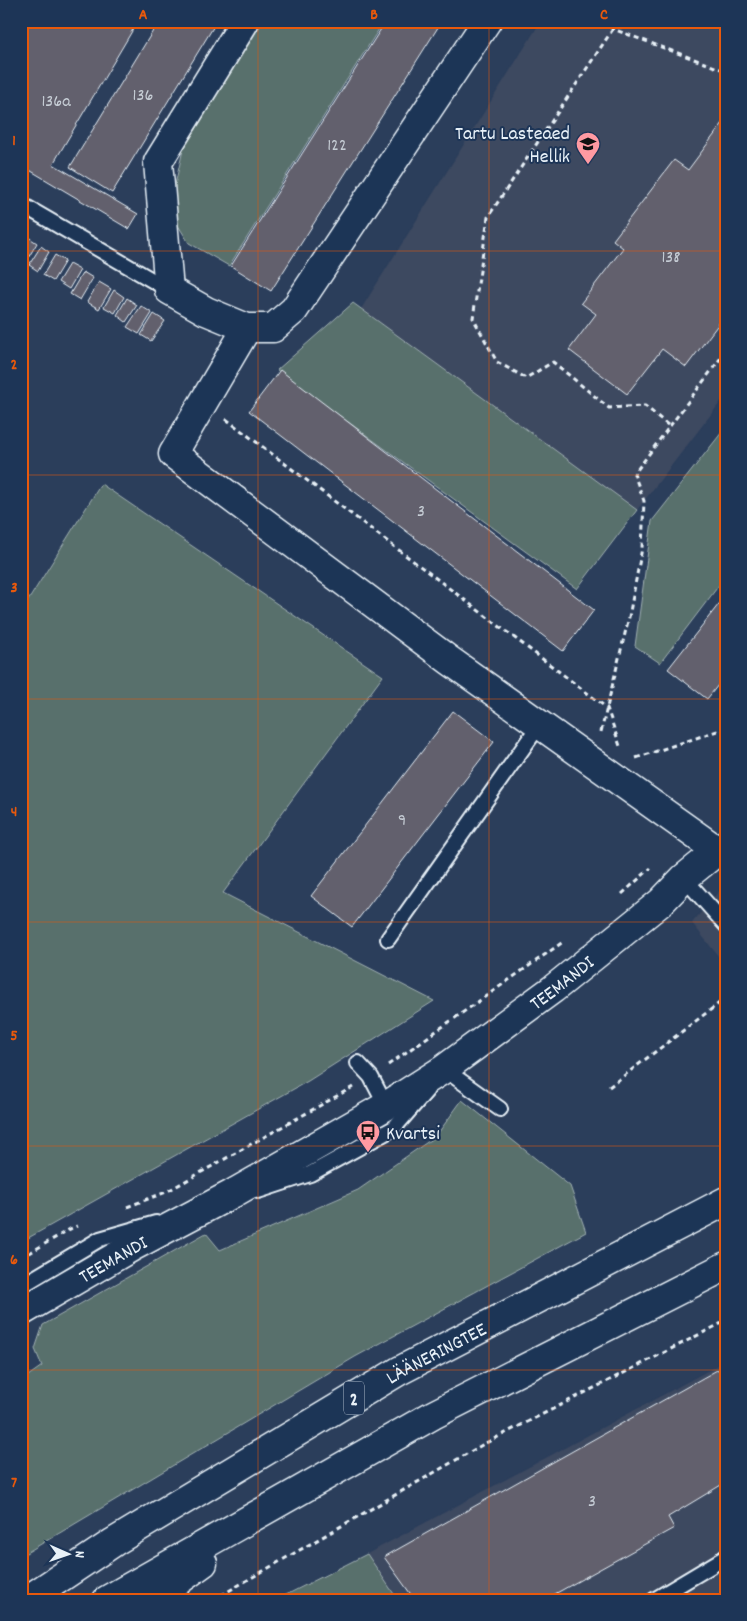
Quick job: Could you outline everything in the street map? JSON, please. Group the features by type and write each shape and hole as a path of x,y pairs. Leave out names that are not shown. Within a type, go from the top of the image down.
{"main road":[{"path":"245,21 158,162 169,290 206,311 247,328 273,328 294,310 487,21"},
{"path":"247,328 173,454 449,660 540,724 607,764 722,847"},
{"name":"TEEMANDI","path":"21,1312 132,1247 206,1208 386,1106 444,1069 553,989 661,902 684,878 722,847"},
{"name":"LÄÄNERINGTEE","path":"27,1600 114,1542 399,1371 726,1201"},
{"path":"107,1600 433,1415 726,1266"},
{"path":"152,1600 320,1478"},
{"path":"21,1590 62,1565 114,1542"}],"lane":[{"path":"21,204 169,290"},
{"path":"388,939 540,724"},
{"path":"684,878 726,924"},
{"path":"358,1063 371,1077 386,1106"},
{"path":"21,1286 100,1239 206,1208 310,1174 394,1128 444,1069 500,1109"},
{"path":"654,1600 726,1557"}],"path":[{"path":"603,21 613,29 726,71"},
{"path":"613,29 488,217 473,318 497,362 511,370 526,378 553,362 609,408 645,406 669,426"},
{"path":"607,764 607,708 629,617 642,548 644,501 634,474 726,350"},
{"path":"204,402 607,708"},
{"path":"607,708 607,764"},
{"path":"607,764 726,728"},
{"path":"609,1087 726,998"},
{"path":"213,1600 482,1445 726,1321"}],"shaded area":[{"name":"Tartu Lasteaed Hellik","path":"541,21 726,21 726,395 637,510 361,309"},
{"path":"726,883 726,966 692,923"},
{"path":"726,1361 726,1600 398,1600 367,1554"}],"green space":[{"path":"263,21 384,21 229,266 189,243 169,211 183,150"},
{"path":"353,303 637,510 577,589 277,370"},
{"path":"726,427 726,576 660,663 635,646 652,521"},
{"path":"101,484 383,676 223,893 434,1001 308,1081 21,1242 21,612"},
{"path":"462,1100 570,1186 586,1232 355,1357 21,1556 21,1381 42,1366 35,1349 43,1325 206,1233 220,1250 358,1190 436,1136"},
{"path":"367,1554 398,1600 276,1600"}],"building":[{"path":"30,21 138,21 53,164 138,214 129,229 21,165 21,35"},
{"path":"159,21 217,21 112,193 70,167"},
{"path":"386,21 442,21 271,291 231,266"},
{"path":"726,119 726,265 723,269 726,271 726,314 686,367 662,349 627,394 569,350 596,314 581,303 623,248 613,240 674,160 688,170"},
{"path":"28,237 37,243 24,265 21,263 21,247"},
{"path":"41,246 49,252 38,271 29,265"},
{"path":"55,255 65,261 53,281 43,275"},
{"path":"69,264 80,270 69,289 58,282"},
{"path":"83,272 93,278 80,300 70,294"},
{"path":"99,282 111,289 99,309 87,302"},
{"path":"114,290 124,297 115,313 104,307"},
{"path":"127,298 137,305 126,322 117,315"},
{"path":"141,306 152,313 139,334 127,327"},
{"path":"154,314 165,321 151,341 141,335"},
{"path":"280,370 594,610 563,651 249,411"},
{"path":"726,595 726,675 707,699 668,669"},
{"path":"453,711 494,742 352,927 311,896"},
{"path":"726,1365 726,1482 668,1517 674,1528 544,1600 415,1600 384,1557"}],"place":[{"name":"Tartu Lasteaed Hellik","path":"588,165"},
{"name":"Kvartsi","path":"368,1153"}]}
